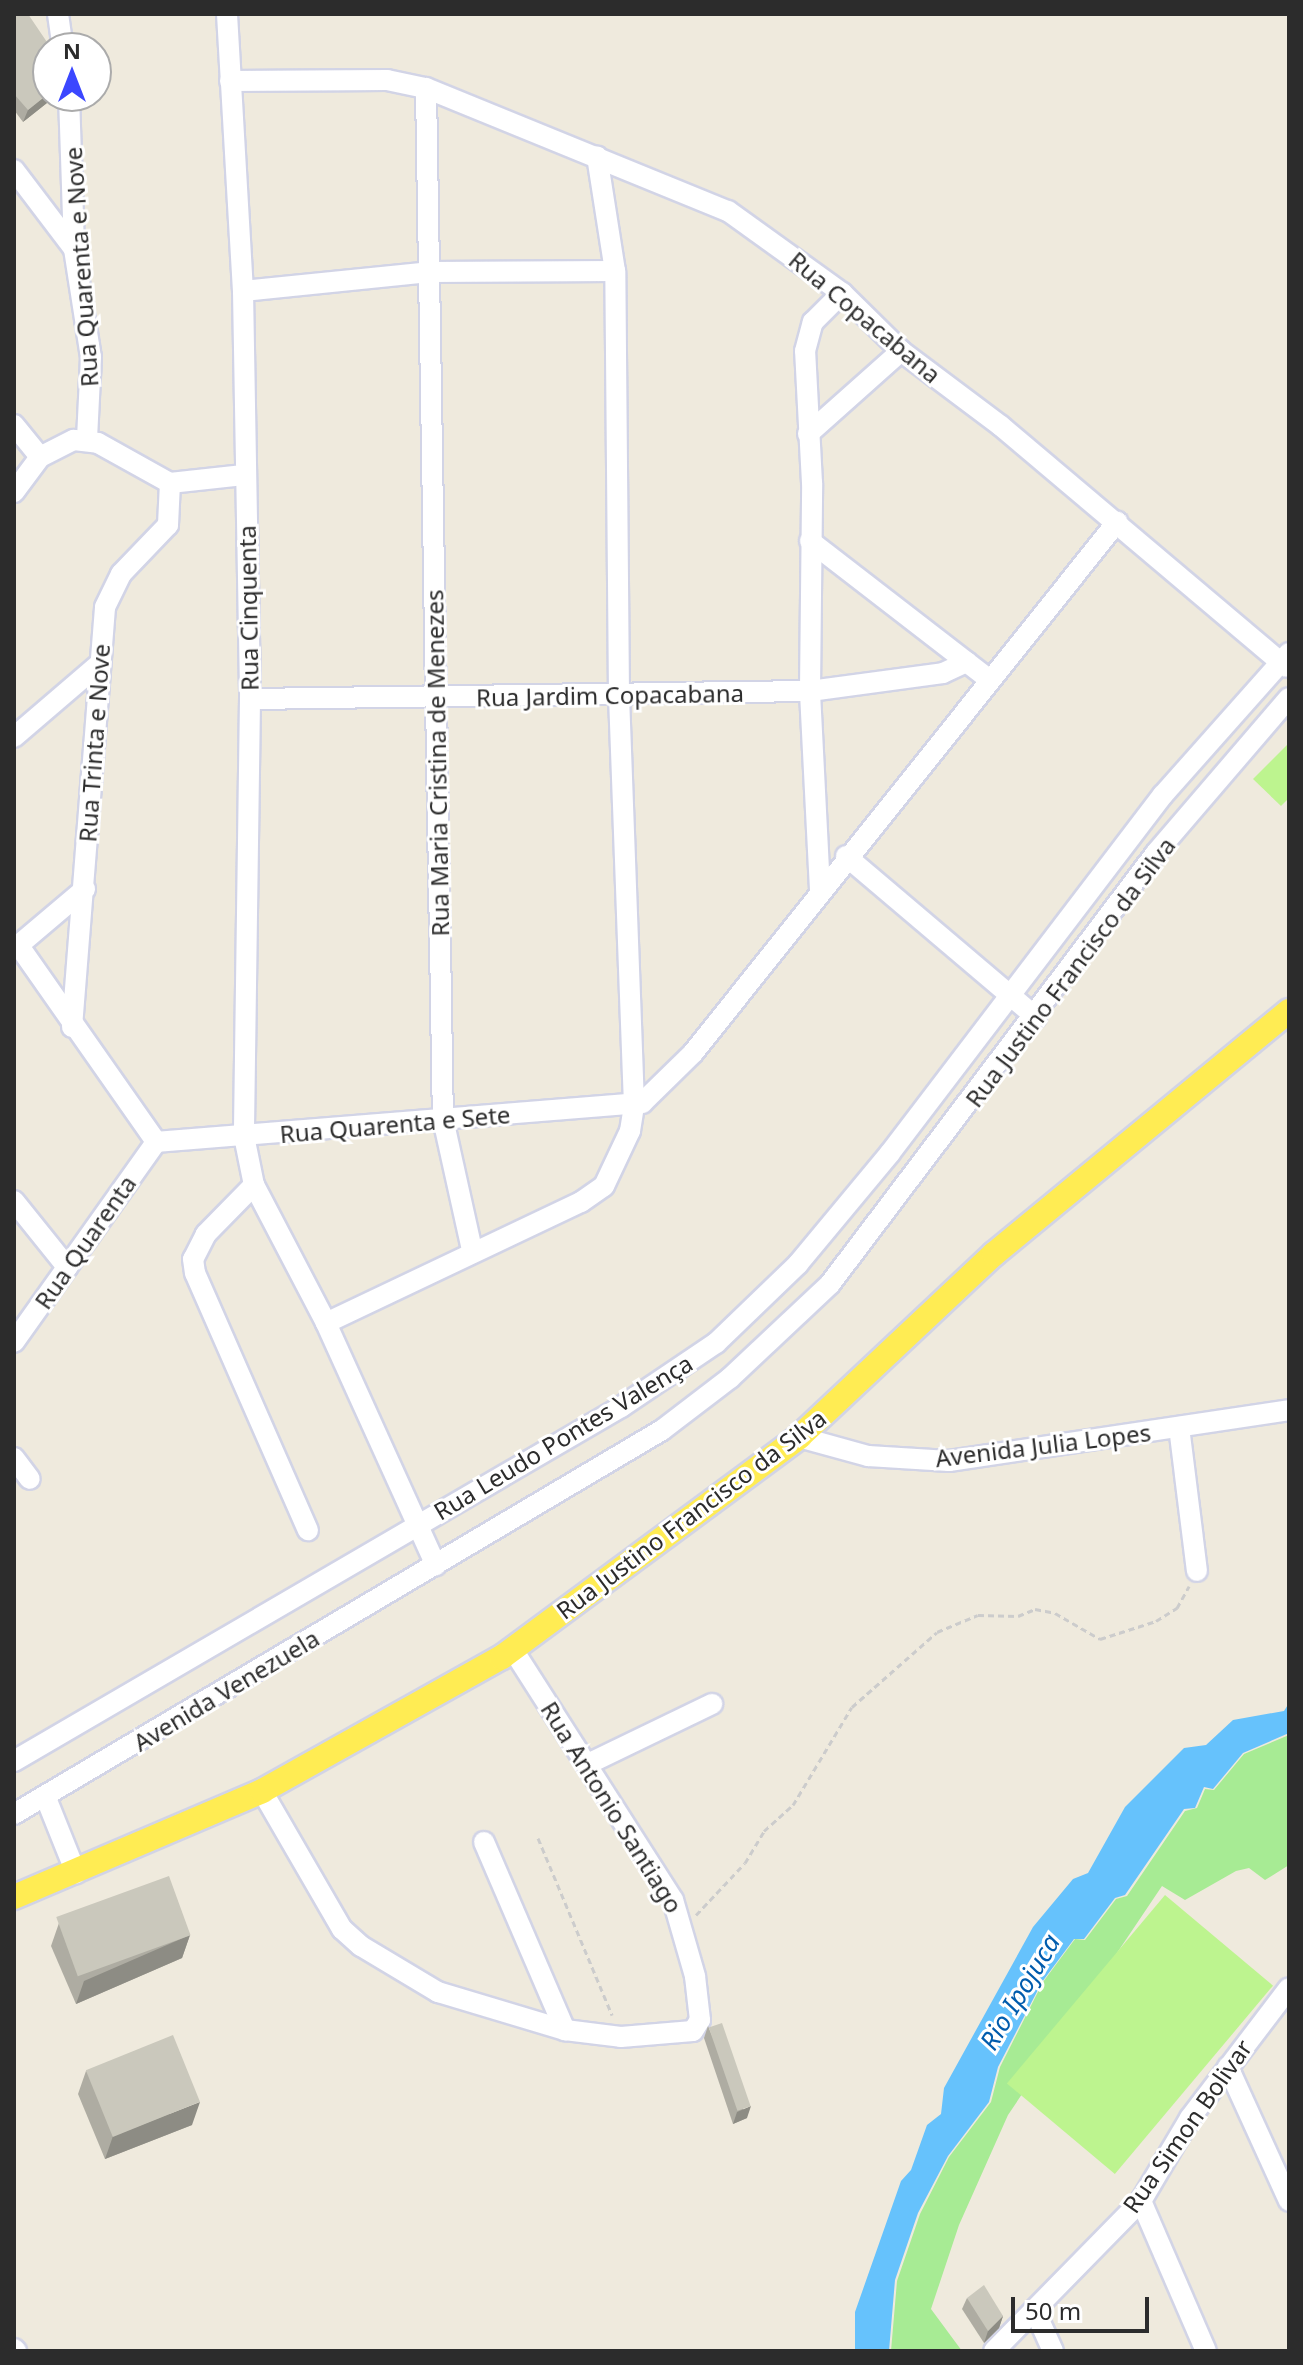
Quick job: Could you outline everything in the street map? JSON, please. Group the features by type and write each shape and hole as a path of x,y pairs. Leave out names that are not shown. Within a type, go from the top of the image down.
{"main road":[{"name":"Rua Justino Francisco da Silva","path":"14,1897 262,1791 513,1650 799,1437 994,1254 1289,1011"}],"street":[{"name":"Rua Cinquenta","path":"227,14 243,291 250,699 244,1136 254,1185 326,1323 436,1565"},
{"name":"Rua Copacabana","path":"230,81 387,80 426,88 728,211 842,293 901,351 1286,661"},
{"name":"Rua Maria Cristina de Menezes","path":"426,88 443,1119 472,1250"},
{"name":"Rua Quarenta e Nove","path":"70,112 74,249 91,357 87,439"},
{"path":"326,1323 472,1250 581,1202 604,1186 625,1150 634,1105 619,696 615,271 597,156"},
{"path":"14,170 74,249"},
{"path":"243,291 429,272 615,271"},
{"path":"820,890 810,691 808,333 822,309 842,293"},
{"path":"808,434 901,351"},
{"path":"14,425 40,457"},
{"path":"14,492 40,457 87,439 170,483 244,475"},
{"name":"Rua Trinta e Nove","path":"72,1027 85,889 98,665 111,588 168,525 170,483"},
{"path":"634,1105 650,1098 693,1053 846,856 1117,522"},
{"path":"810,541 990,680"},
{"name":"Rua Leudo Pontes Valença","path":"14,1761 621,1407 716,1343 798,1264 1012,995 1163,795 1286,661"},
{"name":"Rua Jardim Copacabana","path":"250,699 436,699 810,691 943,673 967,662"},
{"path":"14,737 98,665"},
{"name":"Rua Justino Francisco da Silva","path":"436,1565 662,1430 730,1378 830,1284 1036,1017 1156,853 1289,698"},
{"path":"846,856 1036,1017"},
{"path":"85,889 16,947 156,1142"},
{"name":"Rua Quarenta e Sete","path":"156,1142 634,1105"},
{"name":"Rua Quarenta","path":"14,1342 156,1142"},
{"path":"254,1185 196,1249 195,1273 308,1530"},
{"path":"14,1201 67,1267"},
{"name":"Avenida Julia Lopes","path":"799,1437 868,1456 949,1461 1289,1410"},
{"path":"1179,1427 1197,1571"},
{"path":"14,1458 30,1479"},
{"name":"Avenida Venezuela","path":"14,1814 46,1798 436,1565"},
{"name":"Rua Antonio Santiago","path":"513,1650 673,1900 683,1924 700,2020 693,2031 684,2033 621,2037"},
{"path":"588,1764 712,1704"},
{"path":"262,1791 321,1896 361,1946 438,1992 565,2030 621,2037"},
{"path":"46,1798 76,1873"},
{"path":"484,1842 565,2030"},
{"name":"Rua Simon Bolivar","path":"994,2351 1035,2311 1061,2278 1141,2201 1158,2165 1228,2067 1286,1996"},
{"path":"1228,2067 1282,2164 1289,2201"},
{"path":"1141,2201 1206,2351"},
{"path":"1035,2311 1053,2351"}],"path":[{"path":"683,1924 711,1904 764,1831 793,1805 852,1707 937,1632 978,1615 1018,1616 1035,1609 1055,1613 1100,1639 1120,1635 1177,1608 1197,1571"},
{"path":"538,1838 621,2037"}],"green space":[{"path":"1289,743 1289,798 1281,806 1253,779"},
{"path":"1289,1735 1289,1865 1265,1880 1249,1868 1236,1871 1185,1900 1162,1886 1008,2115 959,2225 931,2309 962,2351 891,2351 897,2281 920,2214 949,2157 991,2102 1000,2067 1043,1982 1075,1939 1085,1940 1116,1899 1127,1896 1185,1811 1197,1808 1205,1789 1214,1790 1244,1754"},
{"path":"1165,1895 1273,1986 1115,2174 1007,2083"}],"water":[{"name":"Rio Ipojuca","path":"1289,1703 1289,1733 1243,1753 1213,1789 1204,1787 1195,1808 1184,1809 1125,1895 1115,1898 1084,1939 1074,1939 1042,1982 998,2067 989,2102 948,2156 918,2213 895,2280 889,2351 855,2351 855,2312 901,2181 911,2170 927,2125 941,2114 944,2088 1033,1927 1073,1879 1088,1873 1125,1807 1184,1748 1206,1745 1233,1720 1284,1711"}],"building":[{"path":"14,14 28,14 40,32 32,32 32,107 28,110 14,94"},
{"path":"169,1876 191,1935 78,1976 56,1917"},
{"path":"722,2023 751,2106 737,2111 709,2028"},
{"path":"173,2035 200,2102 113,2137 86,2070"},
{"path":"984,2285 1003,2316 988,2331 967,2298"}]}
